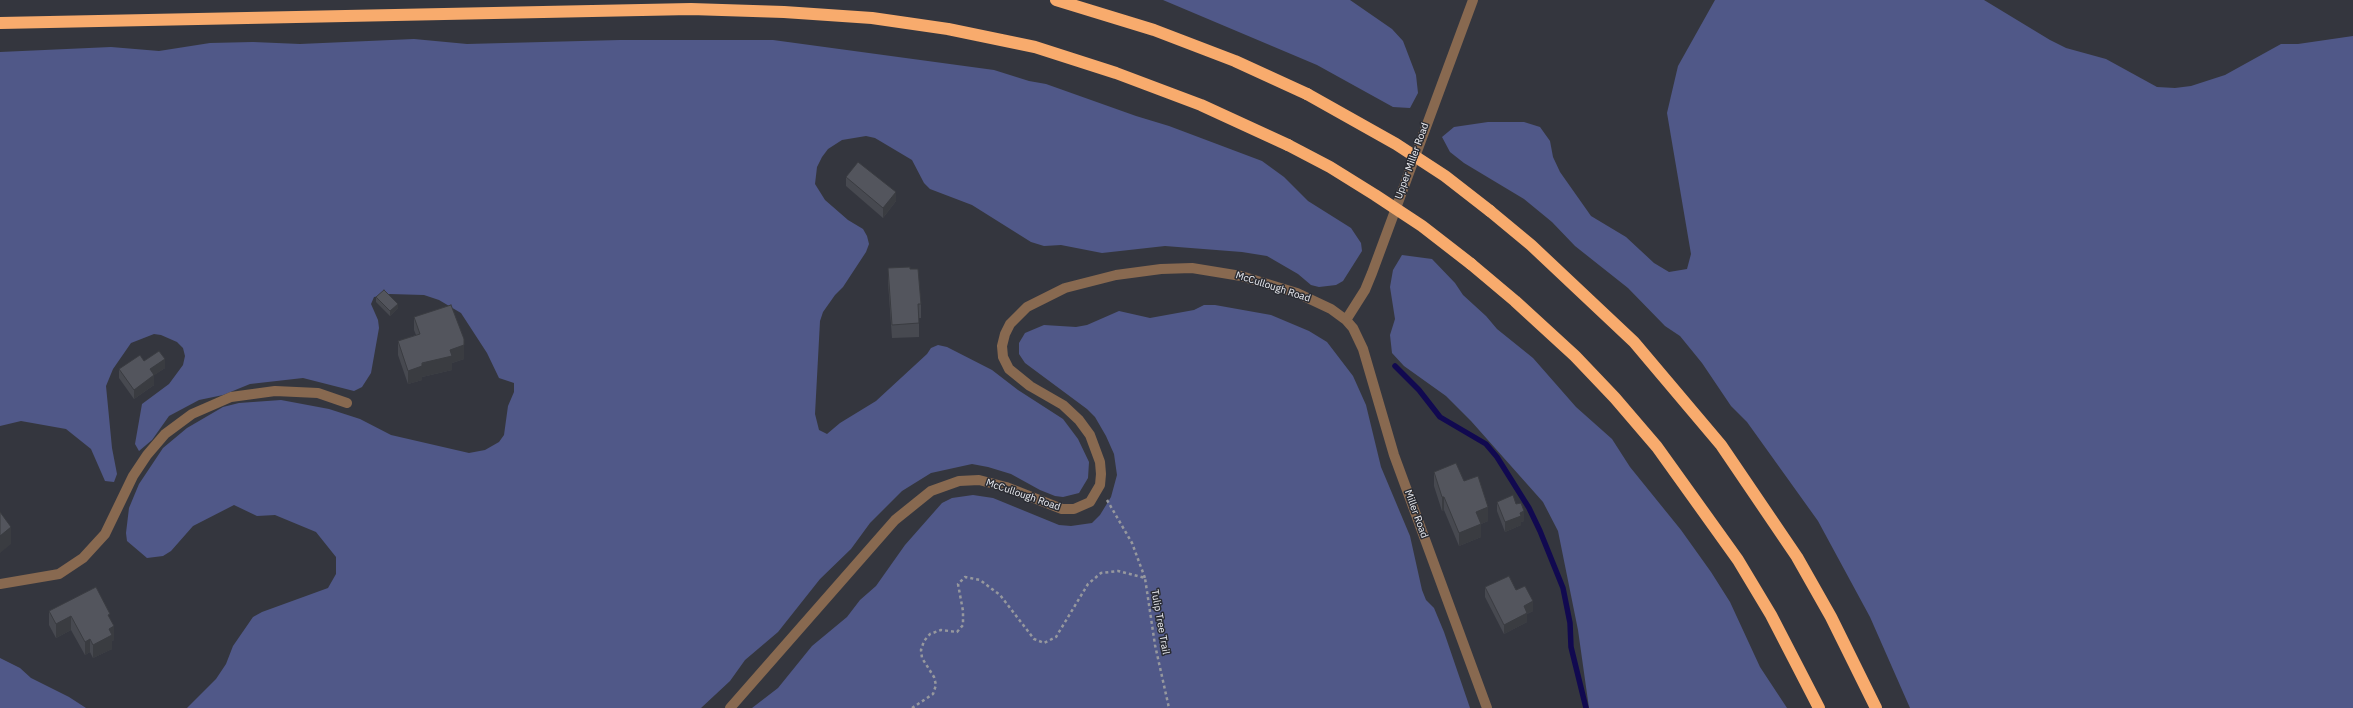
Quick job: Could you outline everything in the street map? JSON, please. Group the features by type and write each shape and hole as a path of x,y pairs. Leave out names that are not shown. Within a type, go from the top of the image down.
{"highway":[{"path":"1056,0 1154,30 1235,62 1307,94 1396,144 1445,176 1532,245 1628,337 1678,392 1721,445 1797,557 1831,617 1876,708"},
{"path":"0,23 684,9 784,12 872,18 948,29 1035,48 1116,73 1201,105 1288,145 1330,167 1422,226 1515,301 1575,356 1615,398 1657,447 1738,560 1771,615 1819,708"}],"street":[{"name":"Upper Miller Road","path":"1346,320 1365,290 1372,273 1473,0"},
{"name":"McCullough Road","path":"730,708 890,526 912,504 931,491 958,481 979,480 1006,487 1062,509 1074,509 1083,506 1096,494 1102,474 1100,462 1090,435 1079,420 1062,405 1018,378 1009,369 1003,358 1002,346 1005,334 1010,324 1027,308 1065,288 1091,281 1140,272 1192,268 1241,276 1291,291 1318,302 1346,320"},
{"name":"Miller Road","path":"1346,320 1353,328 1363,349 1394,455 1487,708"},
{"path":"0,584 59,574 83,558 105,534 133,476 147,455 165,434 192,414 231,397 275,390 318,393 347,403"}],"path":[{"path":"1105,498 1117,515 1132,543 1145,578"},
{"name":"Tulip Tree Trail","path":"912,708 934,694 936,686 934,677 922,658 921,650 924,641 930,634 941,630 957,632 963,625 963,611 958,584 965,577 980,580 1000,595 1034,639 1044,643 1056,637 1088,584 1101,573 1118,571 1145,578 1155,645 1169,708"}],"shaded area":[{"path":"1163,0 1350,0 1392,29 1403,41 1416,75 1418,93 1410,108 1393,107 1317,65"},
{"path":"1715,0 1984,0 2050,40 2066,48 2106,59 2157,87 2175,88 2191,86 2225,75 2281,44 2298,44 2353,36 2353,708 1910,708 1870,617 1818,521 1747,422 1731,406 1702,363 1680,336 1665,326 1628,288 1575,246 1552,222 1524,199 1464,163 1450,152 1442,137 1454,127 1488,122 1524,122 1540,127 1550,141 1553,157 1560,172 1591,216 1626,237 1654,263 1669,272 1687,269 1691,254 1667,113 1678,66"},
{"path":"414,39 467,44 620,40 773,40 994,70 1029,81 1046,84 1136,116 1169,126 1262,161 1284,177 1308,201 1351,228 1361,243 1362,251 1343,281 1336,285 1319,287 1311,285 1298,274 1267,256 1242,252 1165,246 1102,253 1061,245 1044,246 1031,242 972,205 930,189 924,183 912,160 875,138 866,136 842,140 828,149 822,157 817,167 815,184 825,200 848,220 863,229 869,244 866,252 843,287 835,295 823,312 820,321 815,414 819,430 827,434 840,423 876,401 927,354 931,348 938,345 947,347 992,370 1018,390 1063,419 1078,439 1089,462 1088,478 1079,493 1063,497 1055,496 1040,490 1011,474 972,464 931,473 902,491 870,523 851,549 820,579 778,632 745,660 730,681 701,708 187,708 216,679 226,664 233,646 253,617 262,612 328,588 336,574 336,557 316,532 275,515 257,516 234,505 193,526 171,551 163,556 147,558 127,541 126,533 129,508 139,484 163,448 187,428 223,407 239,403 281,400 329,409 360,419 391,435 469,453 485,450 499,442 504,435 508,406 514,392 514,383 499,378 487,353 461,313 439,300 424,295 390,294 374,297 371,304 378,320 379,328 371,373 362,387 354,391 303,378 250,384 223,395 199,400 169,416 152,440 139,451 135,444 142,404 169,384 183,365 185,356 183,348 177,342 161,335 154,334 131,343 113,369 106,386 112,448 117,474 114,482 105,481 91,449 66,429 21,421 0,426 0,52 111,47 159,51 210,43 253,42 300,44"},
{"path":"1402,255 1432,259 1455,283 1463,295 1486,316 1497,329 1533,358 1576,407 1612,439 1630,467 1681,530 1711,572 1730,602 1760,667 1787,708 1589,708 1578,630 1558,531 1543,502 1471,421 1446,396 1404,366 1392,353 1390,335 1395,319 1390,287 1393,270"},
{"path":"1204,305 1215,305 1271,315 1309,331 1327,342 1353,376 1366,405 1381,467 1410,536 1422,590 1426,600 1434,608 1444,632 1470,708 752,708 778,688 812,646 847,617 860,600 876,586 905,545 942,503 952,498 973,495 993,498 1059,525 1071,526 1092,523 1100,515 1111,497 1117,475 1114,454 1095,417 1087,409 1025,363 1019,354 1019,343 1025,333 1044,325 1076,327 1087,325 1119,311 1150,318 1194,310"},
{"path":"0,658 20,668 31,678 69,697 86,708 0,708"}],"building":[{"path":"858,162 896,192 883,208 846,177"},
{"path":"910,267 910,269 918,269 921,304 918,304 919,323 892,325 888,268"},
{"path":"384,290 398,304 390,311 376,297"},
{"path":"451,305 464,339 464,345 450,350 452,356 422,363 422,366 408,371 398,341 420,334 414,317"},
{"path":"159,351 165,359 150,369 154,375 134,390 119,369 140,355 144,361"},
{"path":"1456,463 1464,481 1478,476 1488,507 1476,512 1481,524 1459,533 1444,497 1442,497 1434,472"},
{"path":"1513,495 1516,504 1521,503 1524,511 1520,513 1521,516 1505,522 1497,502"},
{"path":"0,512 11,527 0,536"},
{"path":"1509,576 1516,590 1525,586 1533,601 1524,606 1527,613 1504,625 1485,587"},
{"path":"96,587 110,614 108,615 114,626 109,629 112,635 93,645 90,639 85,642 71,616 56,624 49,611"}],"waterway":[{"path":"1395,366 1419,390 1440,417 1486,444 1497,457 1529,508 1563,588 1570,623 1571,647 1586,708"}]}
